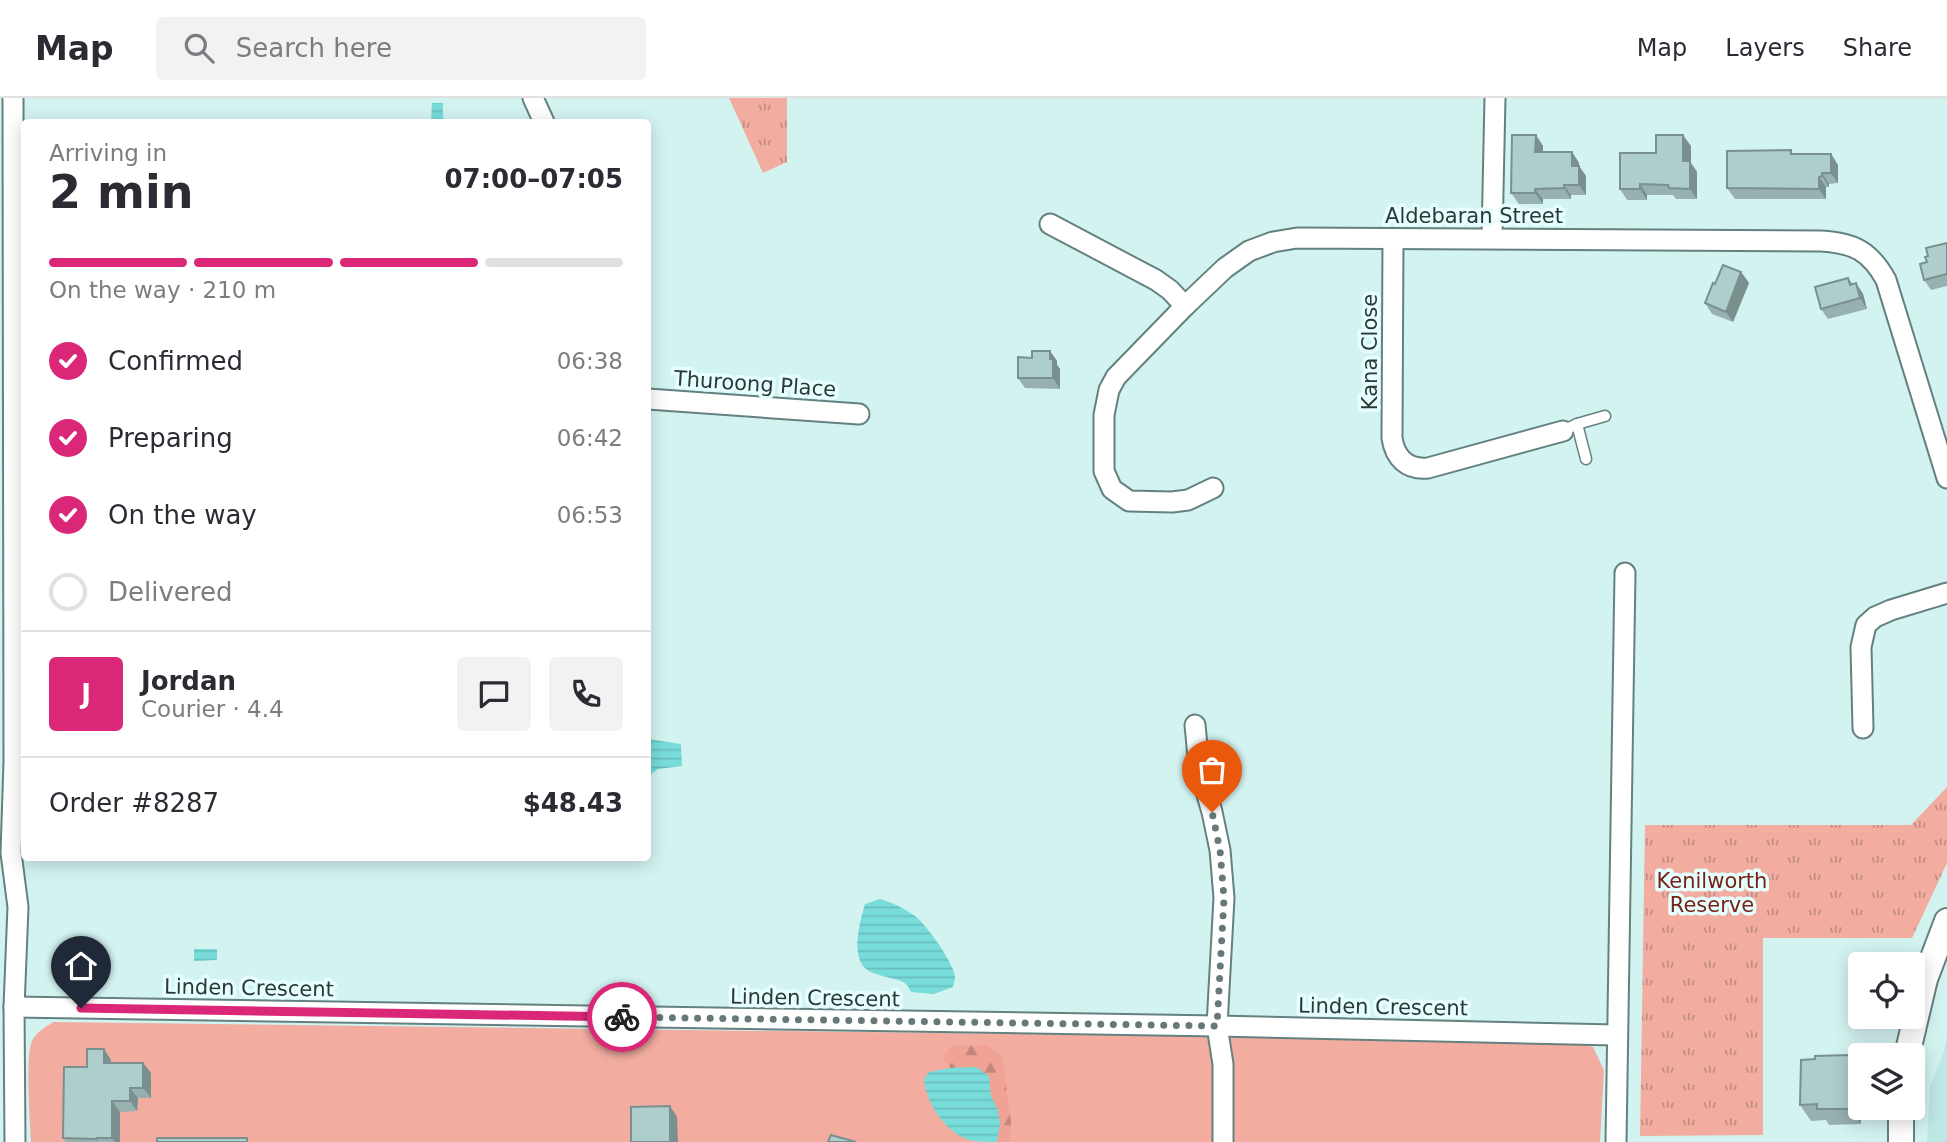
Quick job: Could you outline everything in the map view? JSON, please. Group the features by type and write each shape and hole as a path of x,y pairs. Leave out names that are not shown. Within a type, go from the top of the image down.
{"street":[{"path":"13,98 7,762 11,853 18,907 14,1007 15,1142"},
{"path":"533,98 543,119"},
{"path":"1492,238 1495,98"},
{"path":"1049,224 1156,280 1185,306"},
{"name":"Aldebaran Street","path":"1213,488 1188,500 1172,502 1134,502 1123,498 1112,489 1104,471 1106,399 1112,383 1225,268 1249,251 1273,242 1297,238 1821,241 1853,246 1878,265 1886,280 1947,478"},
{"name":"Kana Close","path":"1393,239 1392,438 1397,469 1428,468 1570,428"},
{"name":"Thuroong Place","path":"651,400 859,414"},
{"path":"1616,1142 1626,573"},
{"path":"1863,729 1863,622 1891,610 1947,593"},
{"path":"1195,725 1199,767 1220,850 1224,898 1217,1026 1223,1064 1223,1142"},
{"path":"1910,1043 1925,979 1947,921"},
{"name":"Linden Crescent","path":"14,1007 1616,1035"},
{"path":"1901,1120 1901,1142"}],"lane":[{"path":"1586,459 1570,428 1605,416"}],"shaded area":[{"path":"1947,1036 1947,1142 1927,1142 1930,1086"}],"green space":[{"path":"729,98 787,98 787,162 763,173"},
{"name":"Kenilworth Reserve","path":"1947,787 1947,863 1912,938 1763,938 1763,1135 1640,1136 1645,825 1911,825"},
{"path":"53,1022 1574,1041 1593,1047 1604,1070 1600,1142 31,1142 28,1090 30,1049 36,1035"},
{"path":"987,1045 1002,1057 1011,1122 1010,1142 992,1142 978,1073 950,1068 943,1057 951,1046"}],"water":[{"path":"432,103 443,103 443,119 431,119"},
{"path":"651,739 681,744 682,766 658,769 651,775"},
{"path":"880,899 907,911 926,927 953,970 953,987 934,994 911,992 903,982 869,971 863,966 859,958 858,940 863,911 865,904"},
{"path":"194,949 217,949 217,960 194,961"},
{"path":"976,1067 989,1076 991,1096 998,1110 1000,1124 997,1142 979,1142 960,1136 938,1116 928,1098 924,1079 929,1072"}],"building":[{"path":"1512,135 1536,135 1535,152 1572,152 1572,166 1579,166 1579,185 1535,189 1535,193 1511,193"},
{"path":"1656,135 1683,135 1683,161 1690,161 1690,189 1640,184 1640,189 1620,189 1620,153 1656,153"},
{"path":"1791,150 1791,154 1831,154 1831,173 1822,173 1819,177 1819,189 1727,188 1727,151"},
{"path":"1947,243 1947,274 1924,280 1920,264 1927,262 1926,248"},
{"path":"1723,265 1741,272 1726,312 1705,303"},
{"path":"1848,278 1850,285 1856,283 1860,298 1821,309 1815,287"},
{"path":"1032,351 1050,351 1053,378 1018,378 1018,357 1032,358"},
{"path":"87,1049 104,1049 104,1063 143,1063 143,1088 130,1088 130,1101 112,1101 112,1138 63,1138 64,1067 87,1067"},
{"path":"1848,1055 1848,1109 1817,1109 1817,1104 1800,1105 1801,1060 1815,1059 1815,1056"},
{"path":"670,1106 670,1142 631,1142 631,1107"},
{"path":"831,1135 856,1142 828,1142"},
{"path":"157,1138 247,1138 247,1142 157,1142"}],"way so far":[{"path":"622,1017 1217,1026 1224,898 1220,850 1212,812"}],"route":[{"path":"81,1008 622,1017"}]}
